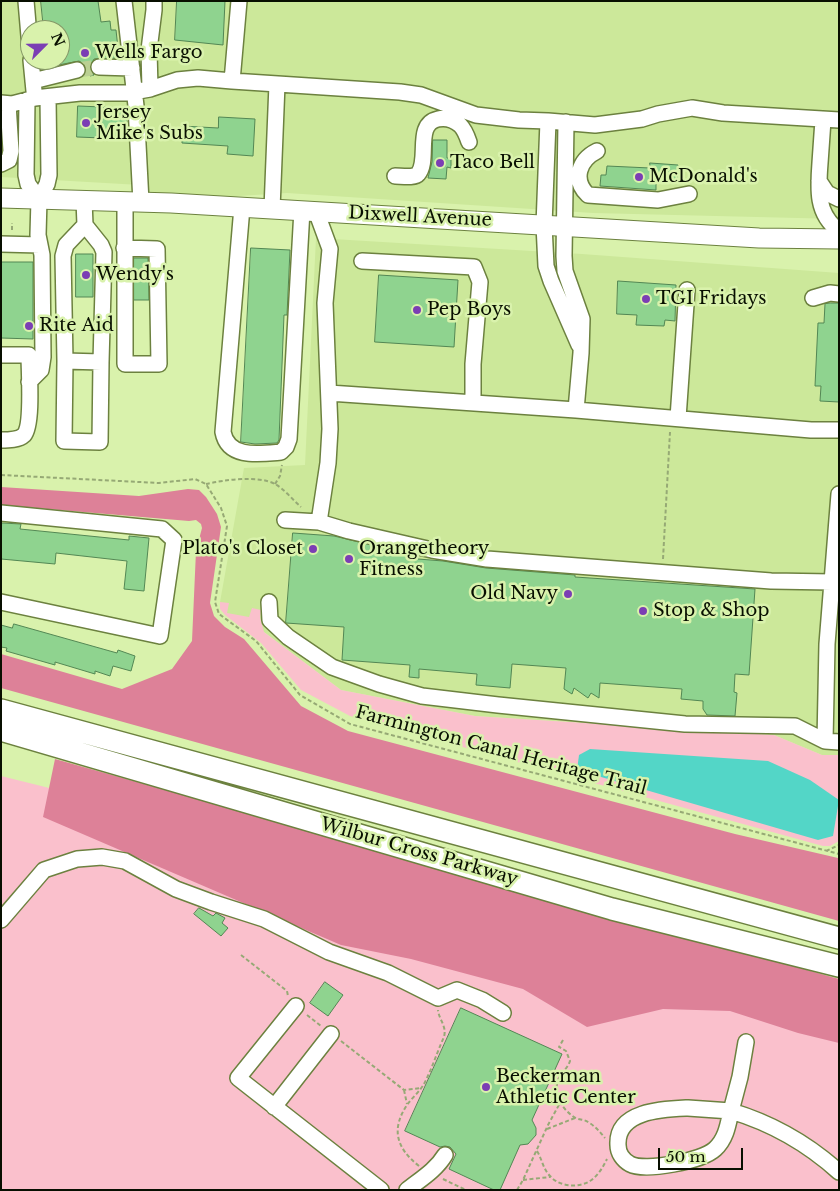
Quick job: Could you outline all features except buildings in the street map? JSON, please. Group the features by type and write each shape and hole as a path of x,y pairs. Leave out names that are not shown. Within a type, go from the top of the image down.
{"highway":[{"name":"Wilbur Cross Parkway","path":"1,710 839,938"},
{"name":"Wilbur Cross Parkway","path":"1,730 612,909 839,966"}],"main road":[{"name":"Dixwell Avenue","path":"1,198 309,210 758,238 839,239"}],"lane":[{"path":"26,1 28,20"},
{"path":"124,1 134,92 133,202 124,248 125,364 159,364 157,249 124,248"},
{"path":"150,89 150,50 154,1"},
{"path":"232,81 239,1"},
{"path":"99,67 132,68"},
{"path":"29,382 41,370 43,357 43,265 38,235 39,199 47,184 49,175 32,70"},
{"path":"33,81 77,70"},
{"path":"1,164 9,160 11,151 5,104 80,93 134,92 150,89 165,83 191,79 400,92 421,96 476,115 595,125 642,119 692,108 839,120"},
{"path":"272,209 276,84"},
{"path":"37,98 26,174 28,184 39,199"},
{"path":"396,176 416,176 419,174 426,130 433,121 442,118 455,121 464,129 469,142"},
{"path":"823,120 818,196 828,222 839,231"},
{"path":"548,121 544,225 546,266 581,354"},
{"path":"566,122 565,271 582,319 576,410"},
{"path":"597,151 588,156 583,162 579,181 581,188 588,195 658,200 688,194"},
{"path":"819,181 827,193 839,199"},
{"path":"84,200 85,225 101,245 104,252 100,442 64,441 63,256 66,245 85,225"},
{"path":"242,207 223,432 224,441 238,452 281,452 286,447 289,439 309,210"},
{"path":"309,210 330,249 325,303 330,429 328,463 318,522"},
{"path":"1,244 40,245"},
{"path":"362,261 474,267 480,282 473,364 473,403"},
{"path":"674,423 687,290"},
{"path":"813,298 830,293 839,294"},
{"path":"1,355 29,355 30,415 28,430 23,436 1,440"},
{"path":"65,361 101,362"},
{"path":"329,393 576,410 674,423 839,430"},
{"path":"269,602 270,620 288,637 332,667 378,684 422,696 685,724 795,726 832,741 834,612 832,582 837,552 839,494"},
{"path":"1,513 162,529 174,540 160,636 1,602"},
{"path":"285,520 318,522 432,550 487,559 754,580 832,582"},
{"path":"1,920 44,870 77,858 102,857 124,862 176,889 264,918 329,952 388,973 438,998 457,990 482,1000 503,1013"},
{"path":"296,1006 238,1078 381,1190"},
{"path":"274,1107 332,1034"},
{"path":"746,1042 740,1076 731,1111 723,1139 715,1149 704,1156 661,1165 640,1167 628,1163 620,1154 619,1134 628,1123 642,1114 667,1109 712,1109 731,1111 757,1119 776,1128 799,1142 839,1172"},
{"path":"408,1190 430,1173 445,1155"}],"path":[{"path":"662,563 674,423"},
{"path":"275,484 280,476 281,452"},
{"path":"1,475 159,482 195,480 206,484 261,479 275,484 318,522"},
{"name":"Farmington Canal Heritage Trail","path":"206,484 221,508 226,526 215,602 217,611 256,641 304,698 350,724 839,854"},
{"path":"826,851 839,845"},
{"path":"241,955 287,990 289,997 296,1006 404,1090 408,1105"},
{"path":"438,998 439,1017 446,1032 421,1088 408,1105 399,1120 397,1128 401,1145 411,1160 430,1173 466,1190"},
{"path":"563,1040 559,1047 566,1051 570,1061 558,1080 557,1096 564,1109 575,1118 586,1120 605,1138"},
{"path":"404,1090 421,1088"},
{"path":"517,1190 534,1154 538,1151 560,1103"},
{"path":"546,1130 575,1118"},
{"path":"538,1151 550,1177"},
{"path":"523,1180 550,1177 563,1184 574,1186 582,1184 591,1180 599,1173 608,1156"}],"shaded area":[{"path":"1,1 839,1 839,219 593,213 287,193 141,202 140,185 1,177"},
{"path":"316,238 582,254 839,273 839,755 822,755 774,735 475,716 341,690 264,632 231,619 220,602 244,468 305,465"},
{"path":"1,487 139,496 188,489 199,490 217,514 221,527 210,603 214,616 225,627 244,639 301,706 348,731 735,834 838,858 839,921 1,688 1,654 122,689 172,669 192,641 196,551 202,528 201,524 196,520 189,521 1,505"},
{"path":"220,602 229,603 227,613 249,617 252,608 261,610 260,618 264,632 341,690 475,716 774,735 822,755 839,755 839,841 830,846 823,846 350,716 301,690 261,643 225,615 220,609"},
{"path":"55,759 839,979 839,1043 798,1033 730,1011 663,1009 587,1027 523,989 411,959 341,945 43,817"},
{"name":"Beckerman Athletic Center","path":"1,776 178,820 839,1037 839,1190 1,1190"}],"water":[{"path":"590,749 768,761 810,780 839,800 833,836 818,840 577,770 579,755"}],"tunnel":[{"path":"77,70 99,67"}],"place":[{"name":"Wells Fargo","path":"85,53"},
{"name":"Jersey Mike's Subs","path":"86,123"},
{"name":"Taco Bell","path":"440,163"},
{"name":"McDonald's","path":"639,177"},
{"name":"Wendy's","path":"86,275"},
{"name":"TGI Fridays","path":"646,299"},
{"name":"Pep Boys","path":"417,310"},
{"name":"Rite Aid","path":"29,326"},
{"name":"Plato's Closet","path":"313,549"},
{"name":"Orangetheory Fitness","path":"349,559"},
{"name":"Old Navy","path":"568,594"},
{"name":"Stop & Shop","path":"643,611"},
{"name":"Beckerman Athletic Center","path":"486,1087"}]}
